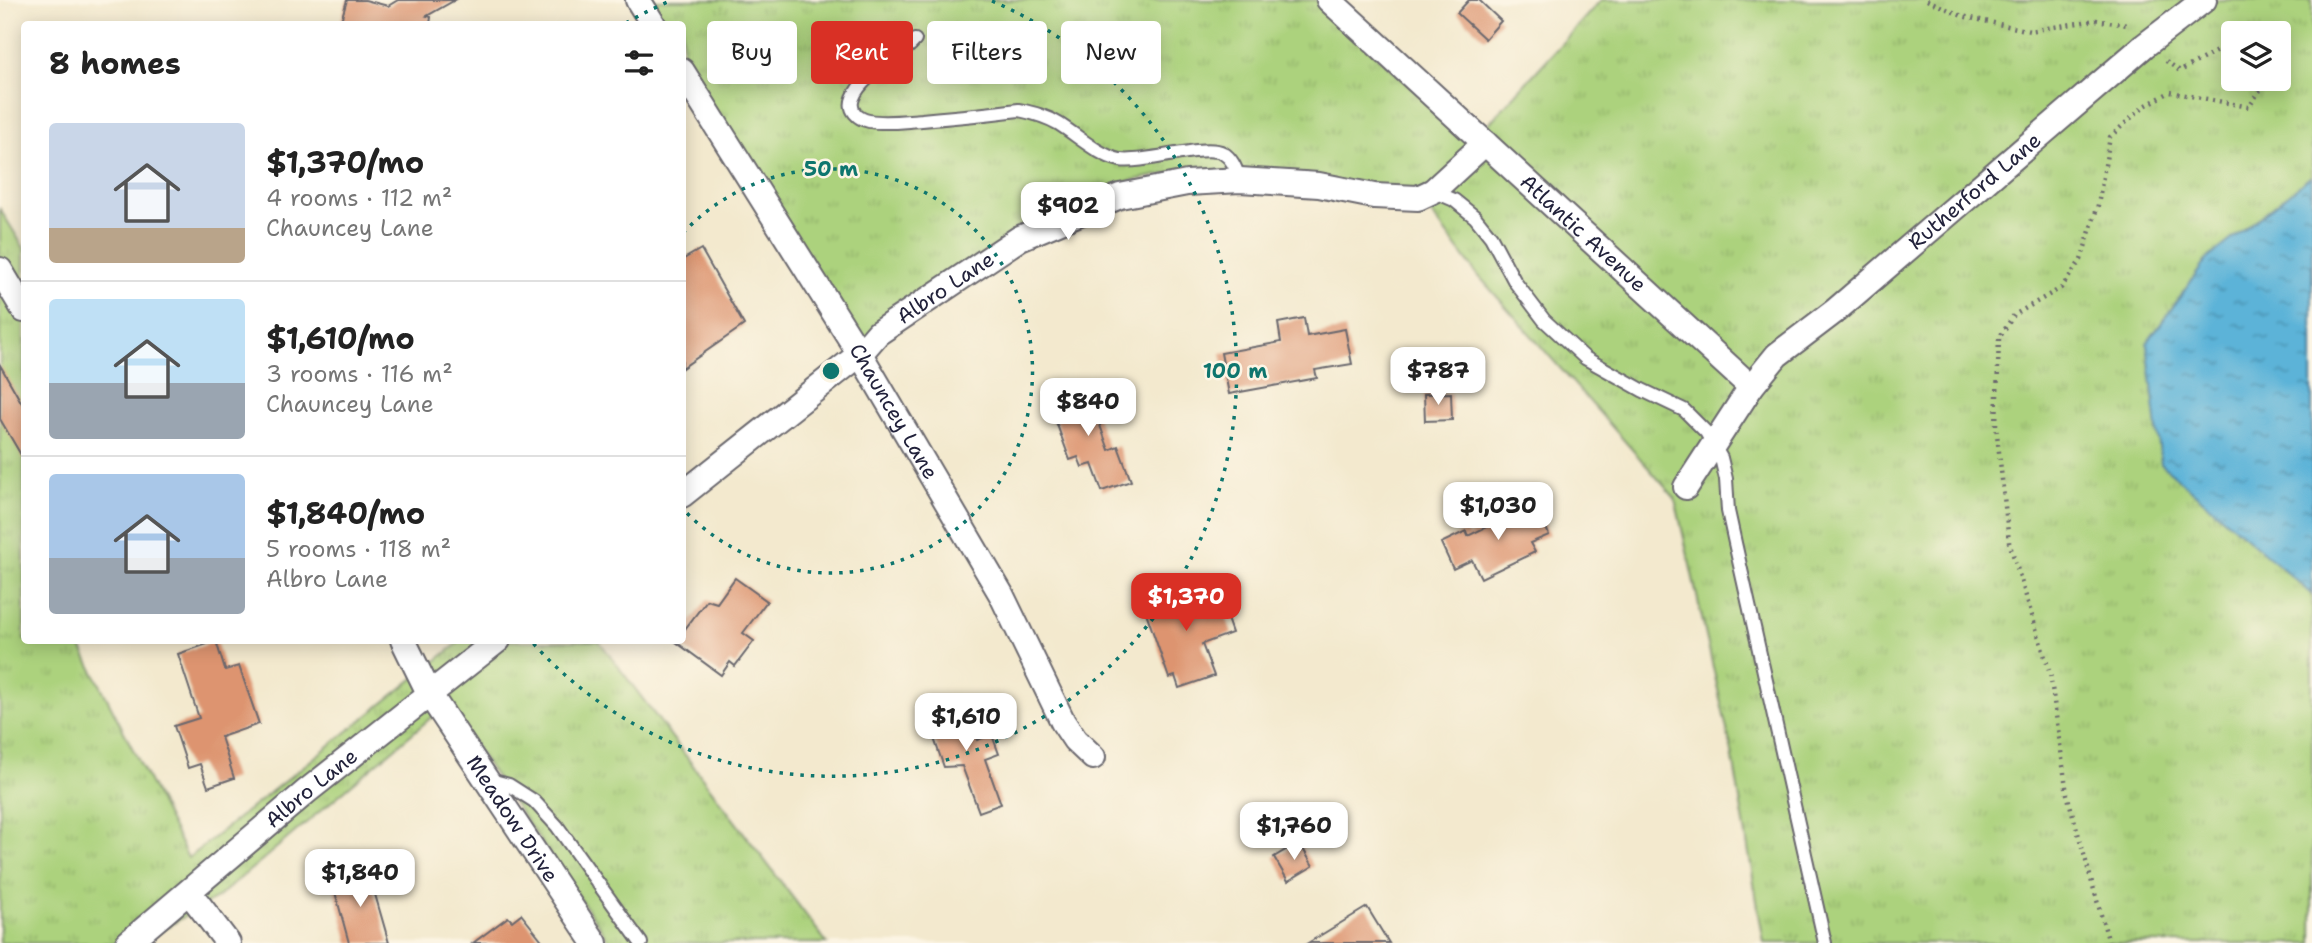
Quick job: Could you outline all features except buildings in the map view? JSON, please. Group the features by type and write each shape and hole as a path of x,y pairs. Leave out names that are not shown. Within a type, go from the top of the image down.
{"street":[{"path":"638,0 651,21"},
{"name":"Atlantic Avenue","path":"1329,0 1751,387"},
{"name":"Rutherford Lane","path":"1751,387 1777,355 1835,311 1980,184 2144,46 2204,0"},
{"name":"Chauncey Lane","path":"686,77 860,354 1001,594 1063,722 1075,740 1093,757"},
{"path":"1433,191 1485,143"},
{"name":"Albro Lane","path":"686,492 860,354 878,333 1020,238 1120,196 1187,183 1240,180 1319,185 1374,195 1411,198 1419,198 1433,191"},
{"path":"0,270 21,305"},
{"path":"1686,487 1751,387"},
{"name":"Meadow Drive","path":"405,644 430,695 595,943"},
{"name":"Albro Lane","path":"128,943 307,791 493,644"},
{"path":"189,892 228,943"}],"lane":[{"path":"915,40 900,56 877,69 859,89 852,98 854,113 869,121 894,122 1018,110 1038,114 1058,123 1099,151 1119,160 1217,151 1225,154 1233,163 1240,180"},
{"path":"1433,191 1454,200 1475,217 1491,237 1515,282 1537,311 1585,358 1684,410 1706,432 1721,458 1734,543 1825,943"},
{"path":"486,778 509,785 534,801 557,825 641,943"}],"path":[{"path":"1927,0 1962,16 2031,31 2096,20 2127,25 2144,46 2180,71 2221,49"},
{"path":"2109,943 2067,794 2050,673 2009,542 1996,425 1999,338 2014,315 2061,288 2081,260 2098,205 2110,137 2143,107 2170,92 2249,107 2260,91"}],"green space":[{"path":"645,0 1316,0 1472,142 1601,0 2312,0 2312,943 1764,943 1732,752 1675,498 1477,274 1427,208 1366,188 1296,176 1186,170 1119,183 1081,201 860,343 686,65 686,21 658,21"},
{"path":"0,209 21,243 21,644 80,644 188,858 457,644 601,644 827,943 611,943 446,705 218,897 140,943 0,943"}],"water":[{"path":"2310,177 2312,594 2161,464 2147,343 2207,259"}]}
